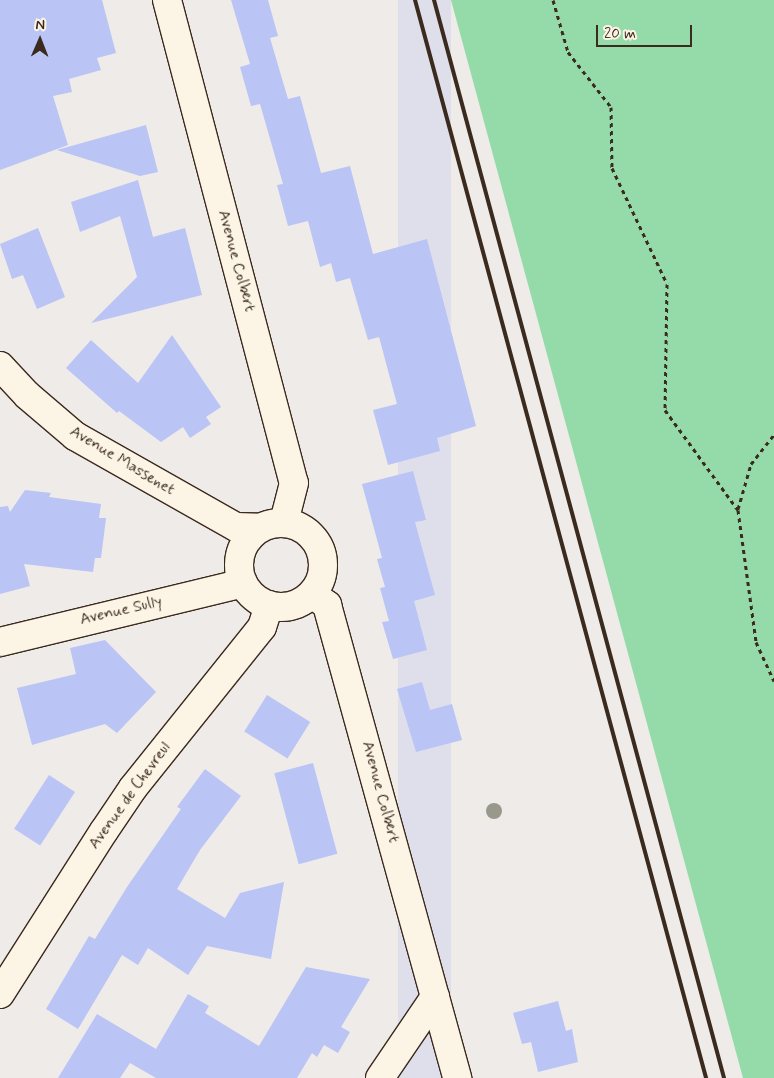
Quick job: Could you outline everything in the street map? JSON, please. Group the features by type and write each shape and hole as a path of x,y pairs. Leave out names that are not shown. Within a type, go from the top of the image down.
{"street":[{"name":"Avenue Colbert","path":"168,0 294,483 272,525"},
{"name":"Avenue Massenet","path":"0,366 27,395 74,436 236,528 272,525"},
{"path":"272,525 309,533 323,556 324,570 312,594 292,606 269,605 249,593 242,583 239,571 243,546 272,525"},
{"name":"Avenue Sully","path":"0,642 242,583"},
{"name":"Avenue Colbert","path":"312,594 327,605 456,1078"},
{"name":"Avenue de Chevreul","path":"0,994 133,788 262,626 269,605"},
{"path":"380,1078 435,998"}],"path":[{"path":"553,0 568,52 611,107 612,168 667,284 665,410 738,510"},
{"path":"774,435 751,464 738,510 756,642 774,681"}],"shaded area":[{"path":"398,0 451,0 451,1078 398,1078"}],"green space":[{"path":"451,0 774,0 774,1078 743,1078"}],"building":[{"path":"0,0 102,0 116,53 97,58 101,70 69,79 72,92 53,96 68,145 0,170"},
{"path":"231,0 268,0 278,36 270,38 288,99 300,96 321,173 350,166 373,254 427,239 476,426 437,438 440,451 388,465 373,410 397,404 379,337 368,340 350,278 336,282 331,263 320,267 308,221 288,226 277,185 283,184 260,104 251,106 240,67 250,64"},
{"path":"146,125 158,172 140,176 57,150"},
{"path":"138,180 153,237 185,228 202,295 91,323 137,277 120,216 80,232 71,202"},
{"path":"38,228 65,297 37,309 23,275 12,279 0,244"},
{"path":"172,335 221,407 206,417 211,424 190,438 183,427 161,442 119,411 117,413 66,368 91,340 138,383"},
{"path":"413,471 426,520 415,522 435,595 414,601 427,650 393,659 382,622 389,621 380,588 385,587 377,559 382,558 362,484"},
{"path":"25,490 51,493 49,497 101,504 99,518 106,518 101,558 95,558 93,572 24,564 30,586 0,594 0,507 8,506 10,512"},
{"path":"105,640 156,692 117,733 105,724 32,745 17,688 76,674 70,648"},
{"path":"422,682 430,710 452,704 462,740 416,752 397,689"},
{"path":"267,695 310,722 287,758 244,731"},
{"path":"313,763 337,854 299,864 274,773"},
{"path":"205,769 241,796 200,850 177,889 225,918 240,893 284,882 271,959 207,946 188,975 148,948 138,965 122,955 78,1029 46,1009 89,936 95,939 127,887 181,809 177,807"},
{"path":"49,775 75,792 40,846 14,829"},
{"path":"306,967 370,979 341,1027 350,1032 338,1053 324,1045 317,1057 312,1053 297,1078 156,1078 130,1063 120,1078 58,1078 97,1014 156,1049 188,994 209,1006 205,1013 259,1046"},
{"path":"558,1001 566,1031 572,1029 578,1062 538,1072 531,1042 522,1044 513,1013"}],"railway":[{"path":"415,0 706,1078"},
{"path":"434,0 724,1078"}]}
